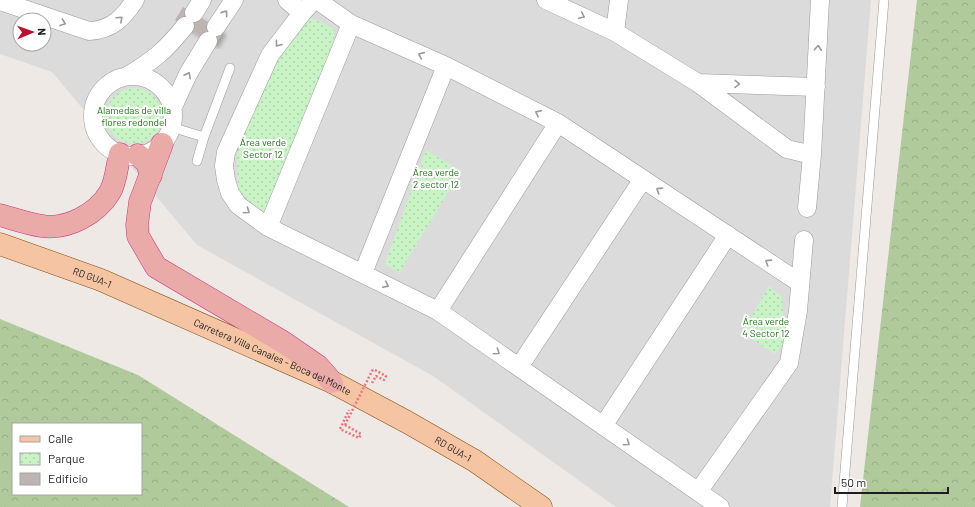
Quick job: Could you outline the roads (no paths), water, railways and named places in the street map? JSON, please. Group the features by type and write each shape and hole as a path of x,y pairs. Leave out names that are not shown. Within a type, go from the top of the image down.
{"highway":[{"path":"166,136 140,202 137,225 138,236 156,267 283,342 318,366 332,382"},
{"path":"0,215 42,226 62,225 81,219 98,207 110,192 129,155 147,164 151,175"}],"main road":[{"name":"RD GUA-1","path":"0,244 101,280 183,316"},
{"name":"Carretera Villa Canales - Boca del Monte","path":"183,316 332,382 359,396"},
{"name":"RD GUA-1","path":"359,396 475,461 541,507"}],"street":[{"path":"0,1 89,31 99,31 117,23 136,0"},
{"path":"194,13 169,47 149,63 127,76 114,80 104,88 97,99 93,112 94,126 100,138 109,148 129,155 146,154 166,136 172,109 188,74 234,0"},
{"path":"287,0 302,13"},
{"path":"720,507 438,311 268,227 238,205 230,193 225,173 226,152 270,55 302,13 315,0 351,24 446,66 558,123 800,283"},
{"path":"546,0 615,32 698,83 788,149 812,155"},
{"path":"615,32 619,0"},
{"path":"807,208 812,155 820,0"},
{"path":"268,227 351,24"},
{"path":"363,273 446,66"},
{"path":"127,76 139,76 151,80 161,87 168,97 172,109"},
{"path":"698,83 816,87"},
{"path":"438,311 558,123"},
{"path":"519,368 643,180"},
{"path":"603,426 728,236"},
{"path":"698,492 789,363 798,311 804,240"}],"lane":[{"path":"842,507 884,0"},
{"path":"198,161 204,137 230,68"},
{"path":"166,136 204,137"}],"park label":[{"name":"Alamedas de villa flores redondel","path":"134,116"},
{"name":"Área verde Sector 12","path":"263,148"},
{"name":"Área verde 2 sector 12","path":"436,178"},
{"name":"Área verde 4 Sector 12","path":"766,326"}]}
